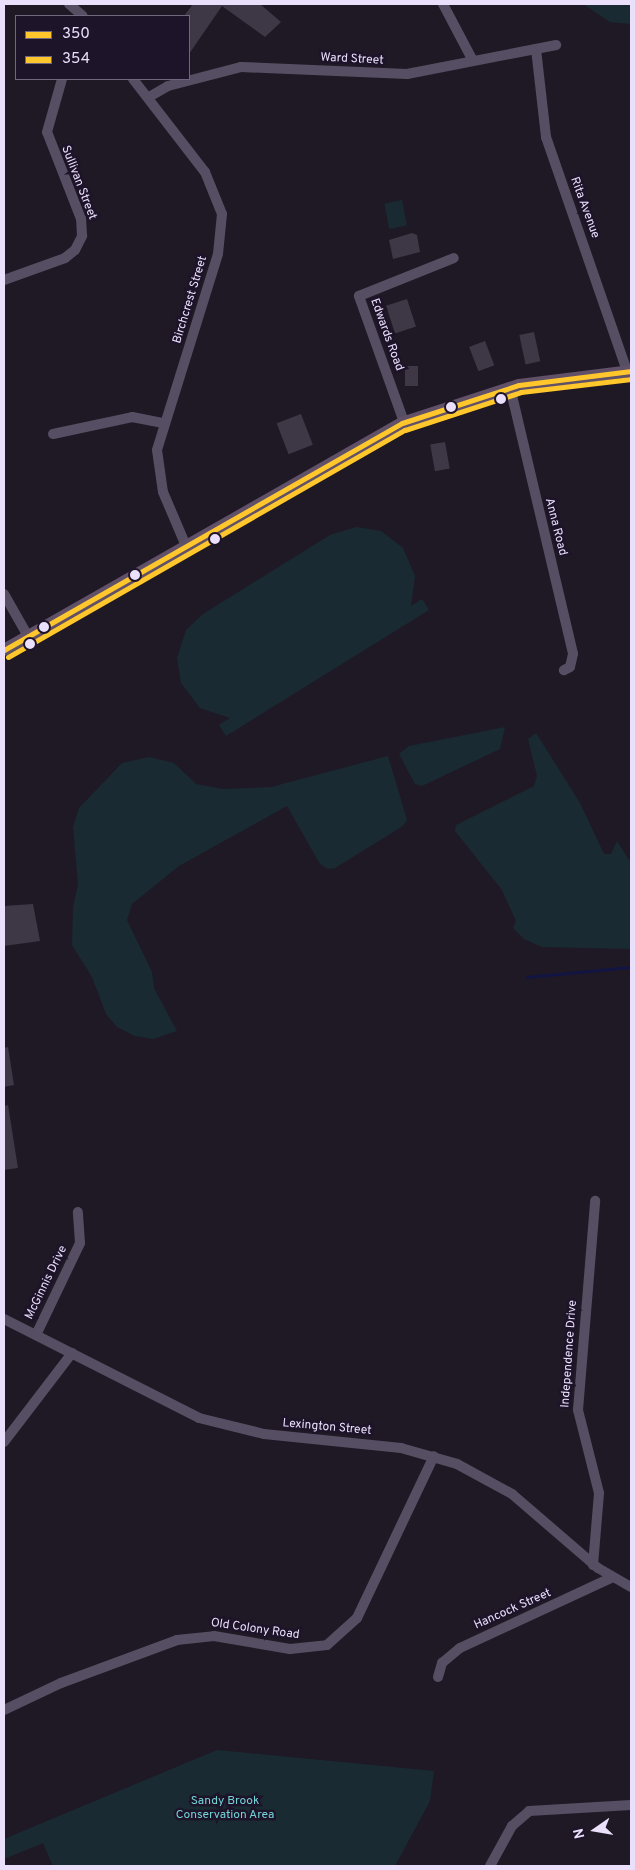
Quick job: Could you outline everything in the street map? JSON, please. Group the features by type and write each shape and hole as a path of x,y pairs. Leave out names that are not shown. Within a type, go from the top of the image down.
{"main road":[{"path":"4,650 404,422 510,387 629,371"}],"street":[{"path":"69,4 83,15"},
{"path":"443,4 473,61"},
{"name":"Ward Street","path":"190,80 241,67 388,75 536,50 556,44"},
{"name":"Rita Avenue","path":"536,50 546,137 629,371"},
{"name":"Sullivan Street","path":"4,280 65,258 81,239 82,223 47,132 62,80"},
{"name":"Birchcrest Street","path":"133,80 149,97 205,172 222,214 221,235 209,284 163,423 157,450 158,472 186,546"},
{"name":"Ward Street","path":"149,97 166,86 190,80"},
{"name":"Edwards Road","path":"404,422 359,296 454,258"},
{"name":"Anna Road","path":"510,387 573,654 570,667 564,670"},
{"path":"53,434 132,417 163,423"},
{"path":"4,594 28,636"},
{"name":"Independence Drive","path":"593,1565 599,1493 578,1410 595,1201"},
{"name":"McGinnis Drive","path":"36,1335 80,1243 78,1212"},
{"name":"Lexington Street","path":"4,1319 183,1412 225,1425 264,1434 382,1445 434,1456 475,1472 512,1494 593,1565 611,1578 631,1587"},
{"path":"4,1442 72,1353"},
{"name":"Old Colony Road","path":"4,1710 61,1683 177,1640 214,1636 290,1649 327,1645 357,1618 434,1456"},
{"name":"Hancock Street","path":"438,1677 442,1663 460,1648 611,1578"},
{"path":"490,1866 512,1826 529,1811 631,1804"}],"green space":[{"path":"583,4 631,4 631,24 610,22"},
{"path":"402,200 407,226 389,229 384,203"},
{"path":"356,527 381,531 403,548 415,576 411,606 422,599 429,610 226,736 219,725 230,718 200,708 181,683 177,658 186,630 203,614 330,535"},
{"path":"505,727 500,749 422,786 415,784 399,754 409,746"},
{"path":"536,733 580,803 604,854 611,854 617,841 631,863 631,949 542,947 524,939 513,928 516,921 502,890 455,831 456,825 534,786 537,776 528,739"},
{"path":"388,756 407,820 403,826 335,868 328,869 320,864 287,806 179,866 132,904 127,920 152,972 154,988 177,1031 153,1039 135,1036 117,1027 106,1014 92,977 72,945 73,907 78,885 73,827 79,808 122,763 149,757 174,763 196,784 223,789 271,787"},
{"name":"Sandy Brook Conservation Area","path":"217,1750 434,1771 430,1801 395,1866 53,1866 43,1843 4,1859 4,1839"}],"building":[{"path":"193,4 260,4 281,22 265,37 222,6 190,53 190,15 185,15"},
{"path":"412,233 417,235 420,252 393,259 389,240"},
{"path":"407,299 416,327 395,333 386,306"},
{"path":"534,332 540,361 526,364 519,335"},
{"path":"485,341 494,365 478,371 469,347"},
{"path":"405,366 418,366 418,386 405,386"},
{"path":"301,414 313,445 289,454 277,423"},
{"path":"445,442 450,469 435,471 430,445"},
{"path":"33,904 40,941 4,946 4,906"},
{"path":"8,1047 14,1085 4,1087 4,1048"},
{"path":"8,1105 18,1168 4,1170 4,1106"}],"waterway":[{"path":"527,977 631,967"}],"transit line":[{"name":"350","path":"4,650 402,423 519,385 631,371"},
{"name":"354","path":"8,657 405,430 521,392 631,379"}]}
